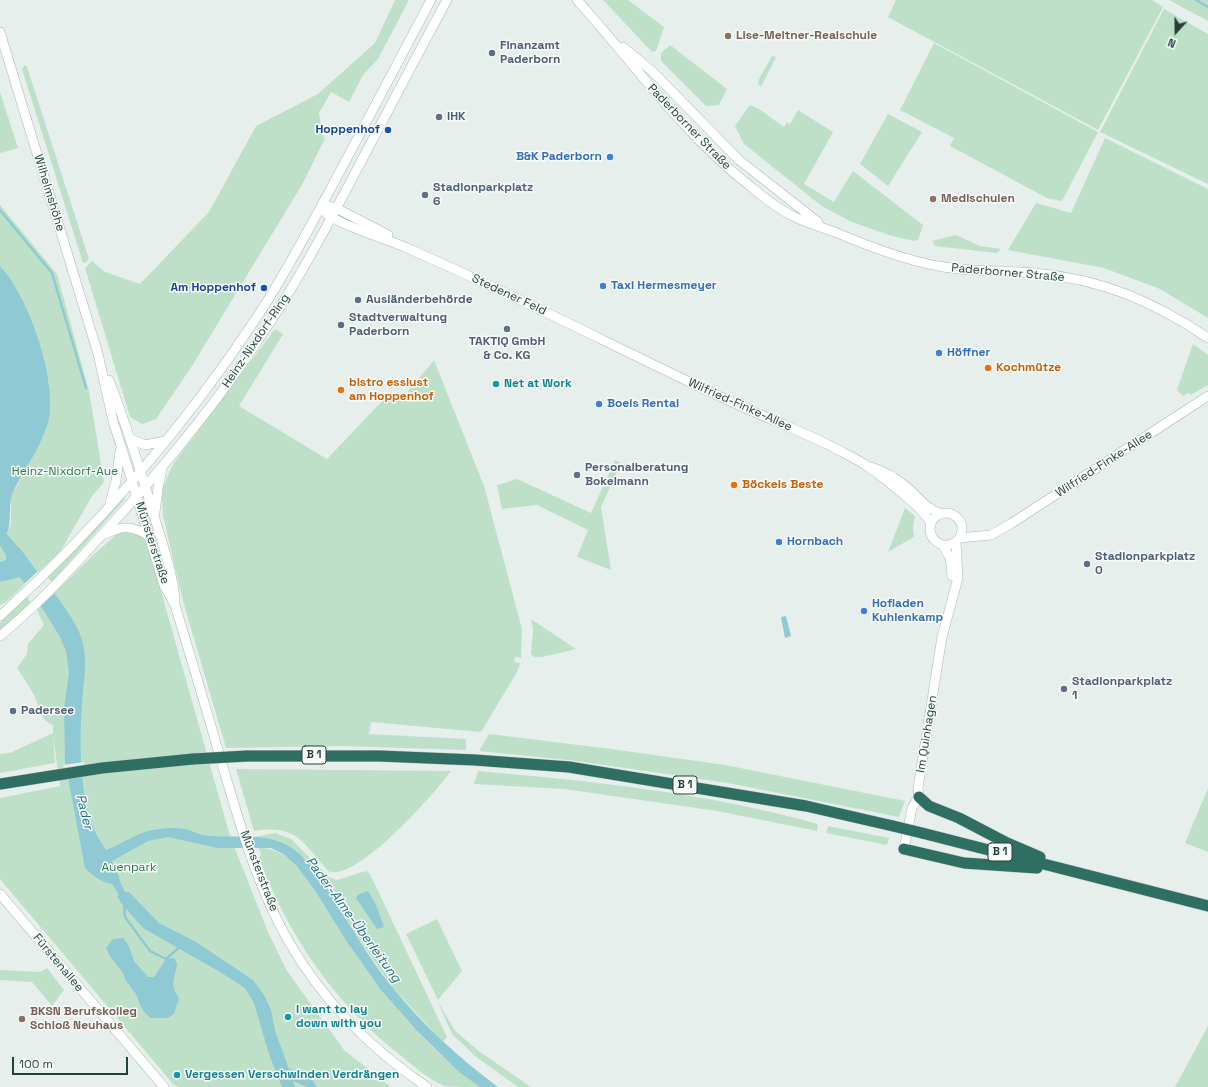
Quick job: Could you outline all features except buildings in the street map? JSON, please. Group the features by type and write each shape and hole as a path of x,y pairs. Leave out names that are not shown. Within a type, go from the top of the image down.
{"highway":[{"name":"B 1","path":"0,784 102,768 193,758 247,756 372,756 475,760 569,767 705,788 806,806 922,833 1208,906"},
{"path":"919,797 926,805 959,818 1005,842 1077,872"},
{"name":"B 1","path":"904,849 964,863 1006,864 1077,872"}],"main road":[{"name":"Heinz-Nixdorf-Ring","path":"0,616 51,568 109,506 166,441 205,392 258,316 321,207 431,0"},
{"name":"Heinz-Nixdorf-Ring","path":"0,636 21,619 100,537 163,466 211,407 272,320 331,218 447,0"},
{"name":"Paderborner Straße","path":"577,0 607,33 644,80 717,159 757,192 793,216 874,248 937,266 969,270 1054,275 1102,285 1150,304 1208,338"},
{"name":"Wilhelmshöhe","path":"0,32 98,354 121,446 132,480"},
{"name":"Paderborner Straße","path":"607,33 653,72 739,160 826,228"},
{"name":"Stedener Feld","path":"406,247 387,234 336,208 327,206 321,207 323,212 331,218 406,247 559,318 610,345"},
{"name":"Wilfried-Finke-Allee","path":"610,345 720,397 808,435 868,466 883,471 908,488 930,509 942,514"},
{"name":"Wilhelmshöhe","path":"98,354 131,439 145,487"},
{"name":"Wilfried-Finke-Allee","path":"958,540 991,535 1208,396"},
{"path":"131,439 144,445 166,441"},
{"path":"109,506 116,481 121,446"},
{"path":"154,517 163,466"},
{"name":"Wilfried-Finke-Allee","path":"868,466 924,512 932,524"},
{"name":"Münsterstraße","path":"132,480 164,584 175,605 249,850 272,908 289,942 308,972 357,1030 402,1070 427,1087"},
{"name":"Münsterstraße","path":"145,487 173,582 175,605"},
{"path":"962,526 958,540 951,544 943,545 932,537 932,524 936,518 942,514 955,516 962,526 972,529 999,530"},
{"path":"100,537 114,529 126,527 140,530 149,536"},
{"name":"Im Quinhagen","path":"904,849 912,808 919,797 918,788 946,617 958,578 958,540"},
{"name":"Im Quinhagen","path":"943,545 948,554 952,572 946,604 946,617"},
{"name":"Fürstenallee","path":"0,894 164,1087"}],"green space":[{"path":"395,0 409,0 378,59 363,75 349,102 331,92 319,113 323,136 325,138 303,183 192,366 156,419 142,424 130,417 85,268 92,261 105,272 140,284 209,212 256,126 318,94 375,43"},
{"path":"603,0 628,0 664,27 656,51 652,52"},
{"path":"896,0 1152,0 1163,7 1098,130 888,17"},
{"path":"1169,0 1208,0 1208,21"},
{"path":"1164,9 1208,34 1208,184 1100,132"},
{"path":"934,43 1098,132 1062,201 1047,198 950,146 954,138 900,110"},
{"path":"670,45 727,89 719,105 706,106 661,61 661,53"},
{"path":"772,56 776,57 761,87 758,84 759,79"},
{"path":"25,65 27,67 89,259 83,263 22,69"},
{"path":"0,92 18,148 0,153"},
{"path":"750,105 759,109 784,127 787,122 790,124 798,110 833,132 804,184 834,202 853,171 923,225 918,240 914,241 889,235 852,222 823,207 744,144 735,126"},
{"path":"888,114 922,132 888,186 860,164"},
{"path":"1105,138 1208,189 1208,318 1160,289 1104,268 1008,250 1036,203 1071,213"},
{"name":"Heinz-Nixdorf-Aue","path":"0,205 57,274 89,391 104,482 92,496 60,552 6,602 0,605 0,582 19,576 6,560 0,562 0,546 2,549 11,523 11,497 43,436 50,410 49,382 44,361 20,295 0,266"},
{"path":"956,235 980,246 1001,249 997,253 935,246 932,241"},
{"path":"275,329 283,334 239,406 327,459 387,396 388,402 401,400 434,360 484,486 522,629 521,658 515,657 514,662 520,663 517,672 481,732 371,722 369,734 466,739 466,750 342,746 226,748 183,601 163,516 163,487 173,464"},
{"path":"1193,344 1208,355 1208,385 1191,395 1189,393 1183,396 1177,390"},
{"path":"615,460 621,463 601,507 611,570 577,557 588,530 537,505 502,509 497,485 517,479 591,513"},
{"path":"123,496 125,499 52,582 47,577"},
{"path":"905,508 915,516 913,528 914,537 888,552"},
{"name":"Auenpark","path":"125,531 139,534 145,540 159,584 230,836 268,932 287,971 344,1050 391,1087 178,1087 173,1084 0,879 0,798 60,786 53,735 55,763 0,773 0,754 10,753 53,733 53,725 45,720 41,714 33,693 17,668 27,654 28,644 44,625 37,610 93,555 116,535"},
{"path":"27,597 31,603 0,632 0,623"},
{"path":"531,619 576,649 542,657 534,657 531,654 533,630"},
{"path":"489,734 725,765 905,801 899,817 728,783 577,761 479,751"},
{"path":"236,769 451,771 412,816 375,851 356,864 340,871 328,871 305,844 289,833 280,830 254,831"},
{"path":"478,771 607,784 692,796 776,813 818,824 817,831 717,811 564,789 474,784"},
{"path":"1208,788 1208,852 1185,843"},
{"path":"828,826 889,838 887,845 826,833"},
{"path":"275,833 291,839 329,877 337,880 366,871 370,874 447,1037 443,1042 392,987 354,932 325,886 303,859 255,837"},
{"path":"259,847 270,849 288,858 304,873 347,941 391,1001 424,1038 461,1072 480,1087 444,1086 432,1080 384,1041 354,1013 328,983 289,923 275,896 259,858 261,855"},
{"path":"437,919 462,971 438,1000 406,934"},
{"path":"47,968 64,990 52,1006 32,982 0,980 0,970 40,972"},
{"path":"438,1002 455,1031 480,1052 531,1087 518,1087 475,1056 452,1034"},
{"path":"1208,1026 1208,1087 1175,1087"}],"water":[{"name":"Pader","path":"0,266 20,295 37,334 48,375 50,394 49,420 40,444 12,495 7,534 23,552 64,607 81,637 85,655 81,720 83,785 89,816 98,837 106,850 147,831 171,828 189,830 209,836 259,837 278,841 287,845 306,860 315,871 372,960 405,1002 442,1041 498,1087 480,1087 459,1072 417,1031 381,990 347,942 316,892 296,865 283,854 271,848 217,848 168,837 148,841 112,861 125,892 129,892 159,923 196,942 253,980 264,995 271,1010 275,1031 289,1069 306,1074 312,1079 317,1087 307,1087 293,1081 295,1087 282,1087 269,1054 254,1003 245,988 143,928 121,903 117,896 119,895 112,884 97,878 85,868 65,762 64,708 69,673 66,651 60,637 46,614 20,577 0,582 0,562 6,560 6,555 0,546"},
{"path":"786,616 791,636 785,638 781,617"},
{"path":"368,891 376,905 384,927 377,929 356,898 359,894"},
{"path":"123,938 129,946 134,961 148,977 154,977 166,959 174,958 177,964 173,985 179,998 174,1014 167,1018 151,1018 145,1013 136,994 126,981 123,973 111,958 106,948 113,939"}],"pier":[{"path":"38,571 55,593 39,607 23,585"},
{"path":"84,762 85,777 65,779 63,765"}],"waterway":[{"path":"1196,0 1208,7"},
{"path":"0,210 52,273 86,388"},
{"path":"124,904 125,917 150,951 166,959 181,946"}],"place":[{"name":"Lise-Meitner-Realschule","path":"728,36"},
{"name":"Finanzamt Paderborn","path":"492,53"},
{"name":"IHK","path":"439,117"},
{"name":"Hoppenhof","path":"388,130"},
{"name":"B&K Paderborn","path":"610,157"},
{"name":"Stadionparkplatz 6","path":"425,195"},
{"name":"Medischulen","path":"933,199"},
{"name":"Taxi Hermesmeyer","path":"603,286"},
{"name":"Am Hoppenhof","path":"264,288"},
{"name":"Ausländerbehörde","path":"358,300"},
{"name":"Stadtverwaltung Paderborn","path":"341,325"},
{"name":"TAKTIQ GmbH & Co. KG","path":"507,329"},
{"name":"Höffner","path":"939,353"},
{"name":"Kochmütze","path":"988,368"},
{"name":"Net at Work","path":"496,384"},
{"name":"bistro esslust am Hoppenhof","path":"341,390"},
{"name":"Boels Rental","path":"599,404"},
{"name":"Personalberatung Bokelmann","path":"577,475"},
{"name":"Böckels Beste","path":"734,485"},
{"name":"Hornbach","path":"779,542"},
{"name":"Stadionparkplatz 0","path":"1087,564"},
{"name":"Hofladen Kuhlenkamp","path":"864,611"},
{"name":"Stadionparkplatz 1","path":"1064,689"},
{"name":"Padersee","path":"13,711"},
{"name":"I want to lay down with you","path":"288,1017"},
{"name":"BKSN Berufskolleg Schloß Neuhaus","path":"22,1019"},
{"name":"Vergessen Verschwinden Verdrängen","path":"177,1075"}],"water label":[{"name":"Pader-Alme-Überleitung","path":"353,920"}]}
